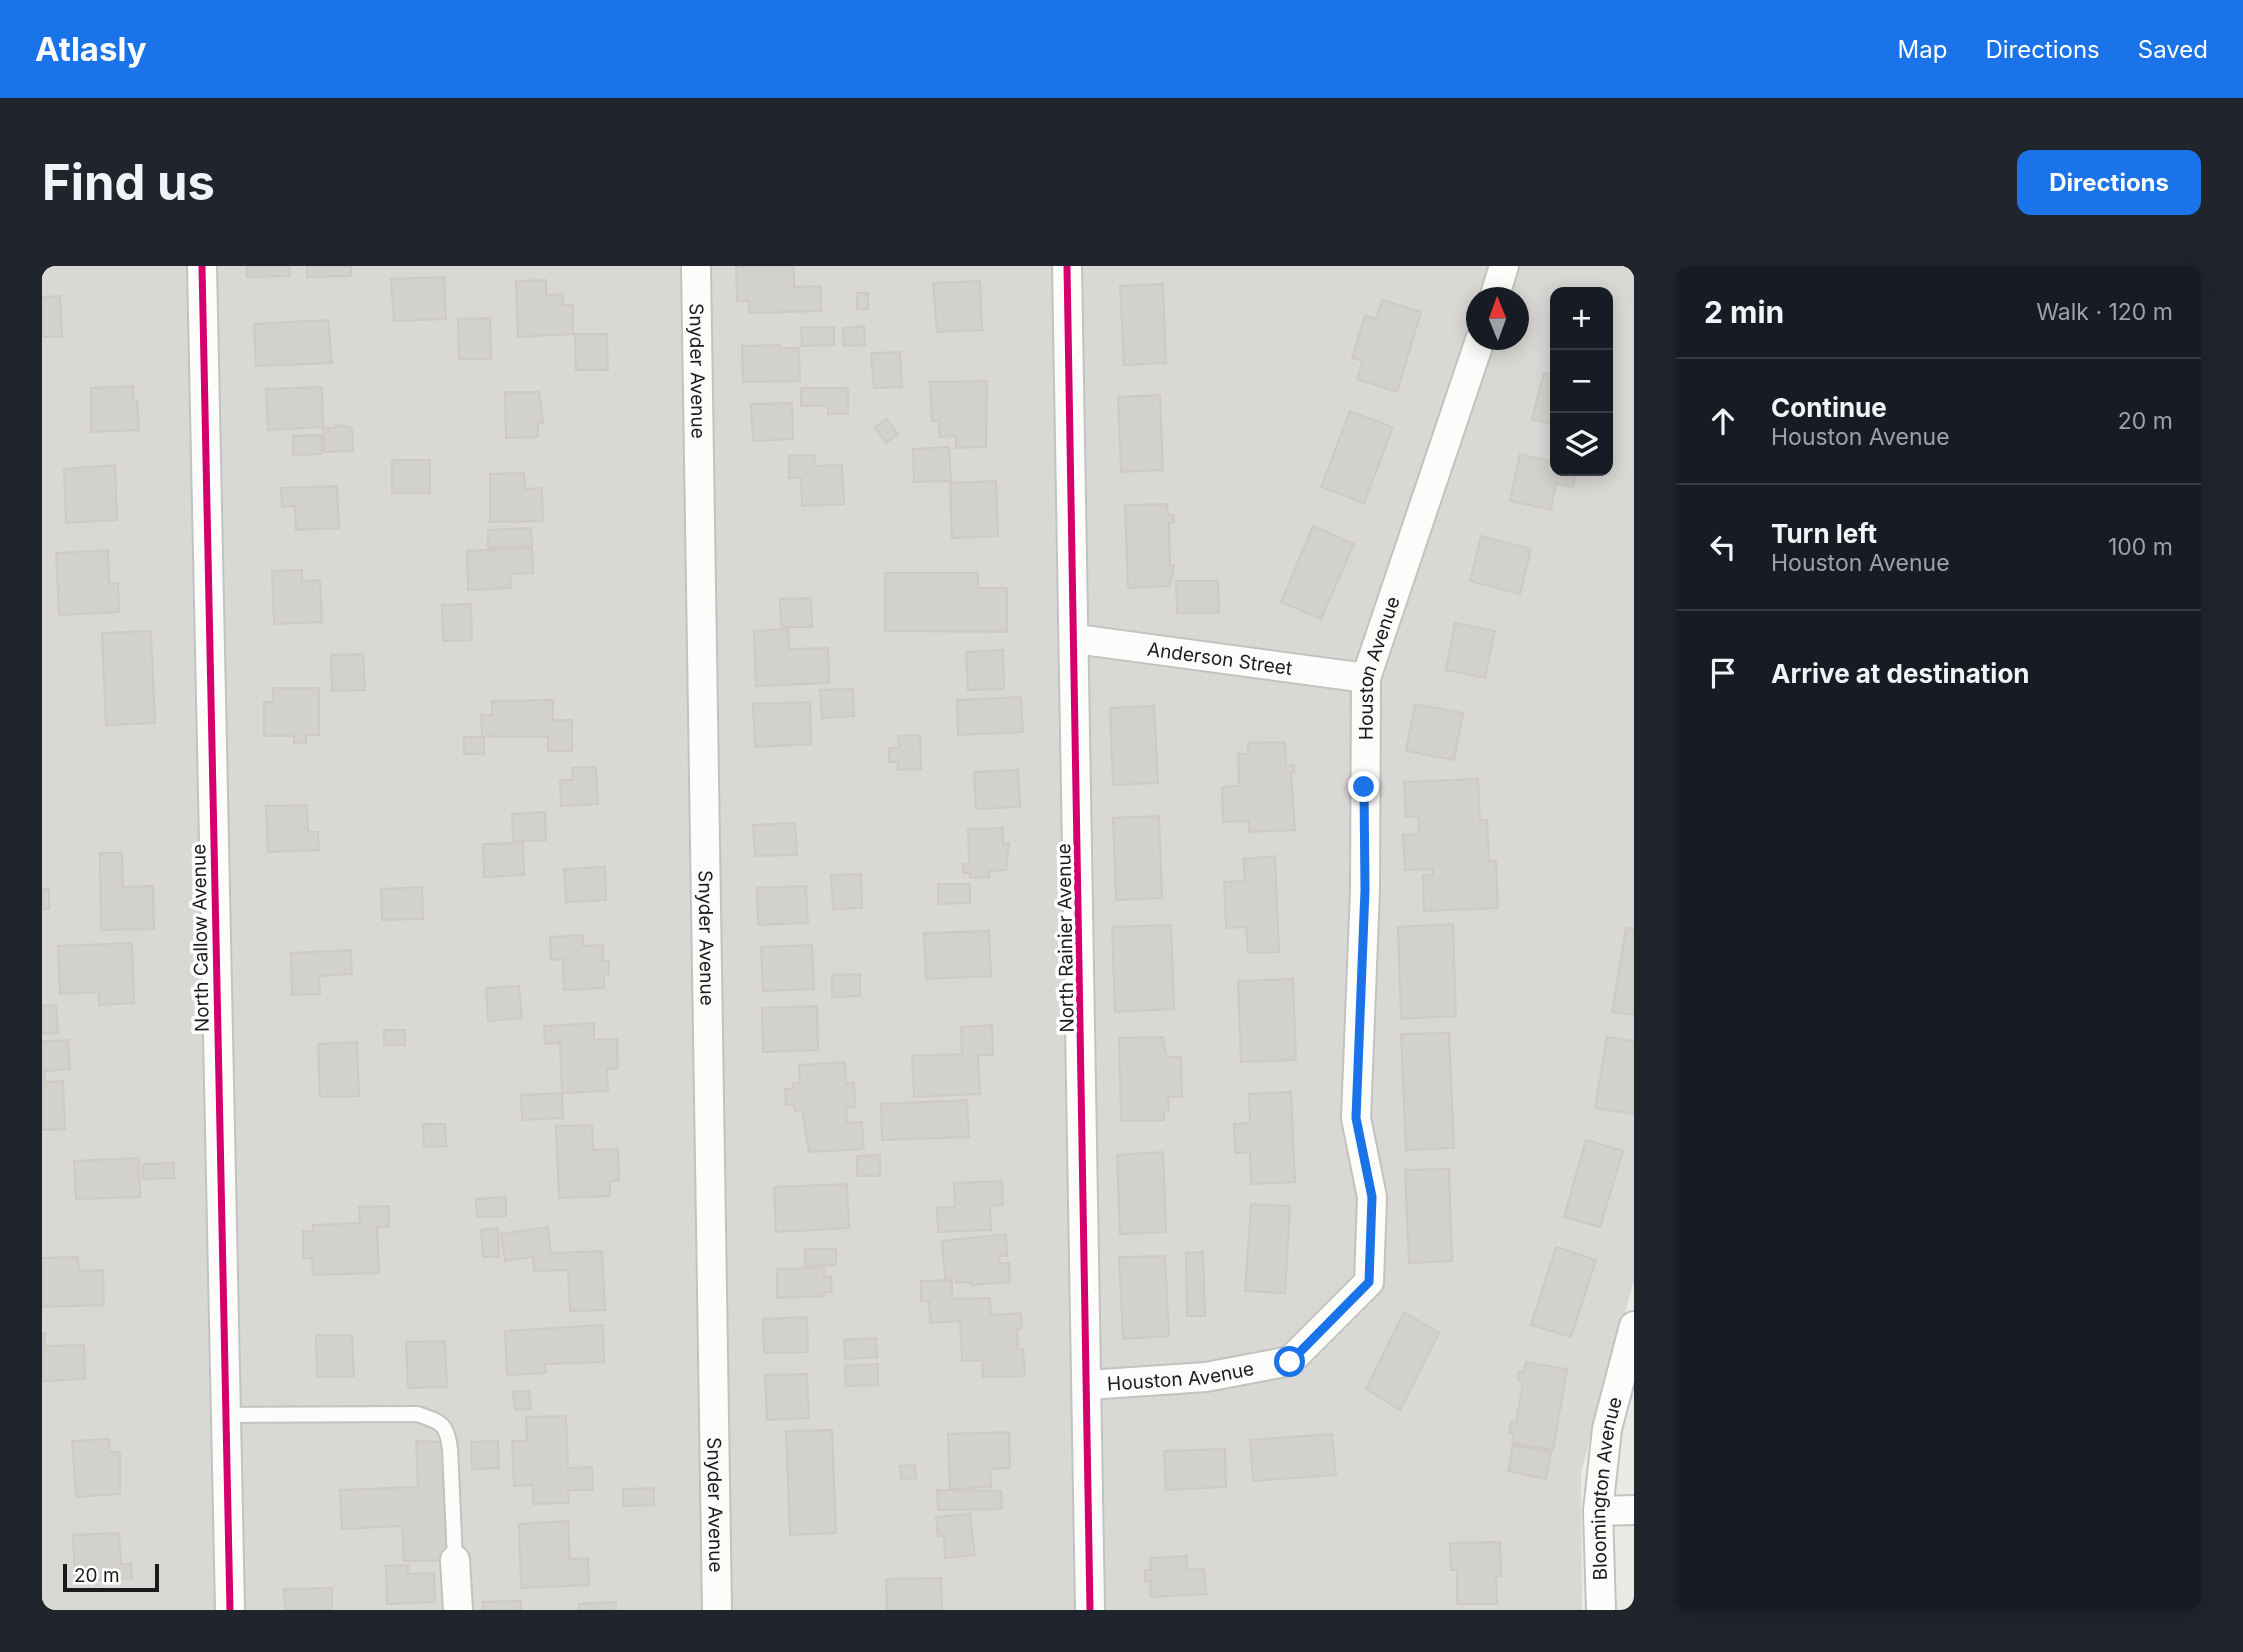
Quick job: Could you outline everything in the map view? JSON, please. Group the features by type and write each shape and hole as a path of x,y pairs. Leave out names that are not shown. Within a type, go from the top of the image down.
{"street":[{"name":"North Callow Avenue","path":"202,266 230,1610"},
{"name":"Snyder Avenue","path":"696,266 717,1610"},
{"name":"North Rainier Avenue","path":"1067,266 1076,639 1090,1610"},
{"path":"1497,287 1504,266"},
{"name":"Houston Avenue","path":"1088,1385 1206,1377 1290,1362 1369,1282 1372,1197 1356,1118 1365,890 1366,678 1477,350"},
{"name":"Anderson Street","path":"1076,639 1366,678"},
{"name":"Bloomington Avenue","path":"1601,1610 1598,1511 1607,1429 1634,1326"},
{"path":"1598,1511 1634,1510"},
{"path":"455,1560 458,1610"}],"lane":[{"path":"226,1415 417,1414 439,1421 448,1432 450,1449 455,1560"}],"shaded area":[{"path":"42,266 1634,266 1634,1280 1581,1472 1582,1610 42,1610"}],"building":[{"path":"247,266 290,266 290,276 247,277"},
{"path":"307,266 351,266 351,276 307,277"},
{"path":"736,266 794,266 794,287 821,286 821,311 749,313 749,301 737,301"},
{"path":"444,277 446,319 394,321 391,279"},
{"path":"546,280 546,295 563,294 563,305 573,305 573,334 518,337 516,281"},
{"path":"980,281 982,330 937,332 933,283"},
{"path":"1163,284 1166,363 1124,365 1120,286"},
{"path":"857,293 868,293 868,309 857,309"},
{"path":"60,296 62,337 42,337 42,297"},
{"path":"1382,300 1421,312 1397,392 1357,379 1363,361 1352,358 1365,316 1376,319"},
{"path":"490,318 491,359 459,359 458,319"},
{"path":"328,320 332,363 256,366 254,324"},
{"path":"864,326 865,345 844,346 843,328"},
{"path":"801,327 834,327 834,345 802,346"},
{"path":"575,334 607,334 608,370 576,370"},
{"path":"780,345 780,348 799,348 800,381 743,382 742,346"},
{"path":"900,352 902,387 874,388 871,353"},
{"path":"1544,373 1550,375 1550,424 1532,419"},
{"path":"987,381 986,447 956,448 956,436 940,437 939,421 932,421 930,382"},
{"path":"133,386 139,430 91,432 91,388"},
{"path":"322,387 323,427 268,430 266,389"},
{"path":"801,388 848,388 848,414 828,414 828,406 801,406"},
{"path":"505,392 539,392 543,423 538,423 538,437 506,438"},
{"path":"1160,395 1163,470 1121,472 1118,397"},
{"path":"792,403 793,439 753,441 751,404"},
{"path":"1350,411 1393,427 1364,503 1321,487"},
{"path":"886,419 898,434 886,443 875,428"},
{"path":"336,425 352,428 353,451 324,452 323,428 336,428"},
{"path":"321,435 322,454 293,455 293,436"},
{"path":"949,447 951,481 914,482 913,449"},
{"path":"1520,454 1550,461 1550,476 1575,476 1573,487 1556,483 1551,510 1510,501"},
{"path":"814,455 815,466 842,465 844,504 802,506 801,478 789,478 789,456"},
{"path":"392,460 430,460 430,493 392,493"},
{"path":"115,465 117,520 66,523 64,469"},
{"path":"524,473 525,489 542,488 543,521 490,522 490,474"},
{"path":"996,481 998,536 952,538 950,483"},
{"path":"337,486 339,528 296,530 295,506 282,507 281,488"},
{"path":"1167,504 1168,515 1173,515 1174,522 1169,523 1170,565 1174,565 1170,586 1128,588 1125,505"},
{"path":"1313,526 1354,544 1321,619 1281,602"},
{"path":"531,528 532,546 488,548 488,530"},
{"path":"1481,536 1531,549 1520,594 1470,581"},
{"path":"532,548 533,573 510,574 511,588 468,590 467,551"},
{"path":"108,550 109,584 118,583 119,612 59,615 56,553"},
{"path":"302,570 302,581 320,580 322,622 274,624 272,571"},
{"path":"885,573 978,573 978,588 1007,588 1007,632 885,631"},
{"path":"1176,581 1218,581 1219,613 1177,613"},
{"path":"811,598 812,627 781,627 780,599"},
{"path":"471,604 472,640 443,641 442,605"},
{"path":"1455,623 1495,631 1485,678 1446,670"},
{"path":"788,629 789,649 828,648 829,683 756,686 754,631"},
{"path":"151,631 155,723 106,725 102,633"},
{"path":"1003,650 1004,689 968,690 966,652"},
{"path":"363,654 365,690 332,691 331,655"},
{"path":"273,688 319,688 319,735 306,735 306,742 294,743 294,736 264,736 264,702 273,702"},
{"path":"853,689 854,716 822,718 820,690"},
{"path":"1021,697 1023,732 958,735 957,700"},
{"path":"553,700 553,720 572,720 572,751 548,751 548,737 484,736 484,754 464,754 464,737 482,737 481,715 492,715 492,701"},
{"path":"810,702 811,744 755,747 753,704"},
{"path":"1415,704 1463,713 1454,760 1406,751"},
{"path":"1154,706 1158,783 1113,785 1110,708"},
{"path":"920,735 921,769 898,770 898,762 889,762 889,748 899,748 898,736"},
{"path":"1285,742 1286,765 1294,765 1294,773 1291,773 1295,830 1249,832 1249,821 1223,822 1222,787 1239,786 1238,754 1248,754 1248,743"},
{"path":"596,767 598,804 561,806 560,780 573,780 572,768"},
{"path":"1018,770 1020,807 976,809 974,772"},
{"path":"1478,779 1480,820 1487,820 1489,861 1496,861 1498,908 1424,911 1423,875 1433,875 1433,869 1405,870 1403,835 1419,834 1418,817 1406,817 1404,782"},
{"path":"307,805 308,832 318,832 319,850 268,852 266,806"},
{"path":"545,812 546,840 513,841 512,814"},
{"path":"1159,816 1162,898 1116,900 1113,818"},
{"path":"795,823 797,855 755,856 753,825"},
{"path":"1003,828 1003,844 1009,843 1006,870 989,871 989,877 970,878 970,873 963,873 963,864 969,864 968,829"},
{"path":"523,843 524,875 484,877 483,844"},
{"path":"100,853 122,853 123,887 153,886 154,929 101,930"},
{"path":"1275,856 1279,952 1248,953 1246,927 1226,928 1224,882 1245,881 1243,859"},
{"path":"605,867 606,900 566,902 564,869"},
{"path":"861,874 862,908 833,909 831,875"},
{"path":"938,884 970,884 970,903 938,904"},
{"path":"806,886 808,923 758,925 757,888"},
{"path":"422,887 423,919 382,920 381,889"},
{"path":"42,889 49,889 49,909 42,909"},
{"path":"1453,924 1456,1016 1401,1019 1398,927"},
{"path":"1171,925 1174,1009 1115,1012 1112,927"},
{"path":"1626,928 1634,929 1634,1015 1612,1012"},
{"path":"989,931 991,976 926,979 924,933"},
{"path":"583,935 583,946 603,945 603,961 609,961 609,974 604,974 604,988 564,990 563,959 551,960 550,937"},
{"path":"132,943 134,1003 99,1005 99,992 60,994 58,946"},
{"path":"812,945 814,989 763,991 761,947"},
{"path":"351,950 352,974 319,976 320,994 292,995 291,953"},
{"path":"860,974 860,996 832,997 832,975"},
{"path":"1293,979 1296,1060 1241,1062 1238,981"},
{"path":"519,986 522,1018 488,1021 486,988"},
{"path":"56,1005 58,1033 42,1034 42,1006"},
{"path":"817,1006 818,1050 763,1052 762,1008"},
{"path":"594,1023 594,1040 617,1039 618,1068 607,1069 608,1091 562,1093 560,1043 545,1044 544,1026"},
{"path":"992,1025 993,1055 978,1055 980,1094 914,1097 912,1056 962,1054 961,1027"},
{"path":"384,1030 405,1030 405,1045 384,1045"},
{"path":"1449,1033 1454,1148 1406,1150 1401,1034"},
{"path":"1163,1037 1167,1057 1181,1057 1182,1097 1168,1097 1169,1110 1164,1110 1164,1120 1121,1121 1119,1038"},
{"path":"1607,1037 1634,1041 1634,1114 1595,1108"},
{"path":"68,1040 70,1069 45,1071 45,1082 63,1081 65,1129 42,1130 42,1041"},
{"path":"357,1042 359,1096 320,1097 318,1044"},
{"path":"845,1062 846,1084 854,1083 855,1107 846,1108 847,1123 862,1122 864,1149 809,1152 802,1110 795,1111 794,1105 786,1105 785,1089 793,1089 793,1083 800,1083 799,1065"},
{"path":"1291,1092 1295,1182 1251,1184 1250,1153 1235,1153 1234,1124 1250,1123 1249,1094"},
{"path":"562,1093 563,1118 522,1120 521,1095"},
{"path":"967,1100 969,1137 882,1140 881,1104"},
{"path":"423,1124 445,1124 446,1146 424,1147"},
{"path":"592,1125 593,1150 618,1149 619,1181 610,1181 610,1196 559,1198 556,1126"},
{"path":"1586,1140 1623,1151 1600,1227 1564,1217"},
{"path":"1163,1152 1166,1232 1120,1234 1117,1155"},
{"path":"880,1155 880,1176 857,1176 857,1156"},
{"path":"139,1158 140,1197 76,1199 74,1161"},
{"path":"174,1163 174,1178 143,1179 143,1164"},
{"path":"1449,1169 1452,1261 1409,1263 1405,1170"},
{"path":"1002,1181 1003,1205 990,1206 991,1230 938,1232 937,1208 955,1207 954,1183"},
{"path":"847,1184 849,1228 776,1232 774,1187"},
{"path":"506,1197 506,1216 477,1217 476,1199"},
{"path":"1251,1204 1290,1206 1285,1293 1245,1291"},
{"path":"389,1206 389,1227 377,1227 379,1273 313,1275 312,1258 303,1258 303,1231 313,1231 313,1225 360,1223 359,1207"},
{"path":"548,1227 551,1253 602,1251 605,1310 570,1311 568,1270 534,1271 533,1257 505,1261 501,1234"},
{"path":"498,1228 499,1257 483,1257 481,1230"},
{"path":"1006,1234 1007,1256 999,1256 1000,1263 1009,1263 1010,1282 971,1285 970,1282 956,1283 955,1277 945,1278 942,1241"},
{"path":"1556,1247 1596,1260 1571,1337 1531,1325"},
{"path":"805,1249 836,1249 836,1265 805,1266"},
{"path":"1203,1252 1205,1316 1187,1316 1186,1253"},
{"path":"1165,1256 1169,1336 1123,1339 1119,1257"},
{"path":"78,1257 79,1271 103,1270 104,1305 42,1307 42,1258"},
{"path":"824,1268 824,1277 831,1277 832,1292 824,1292 824,1296 777,1298 777,1269"},
{"path":"952,1280 952,1299 990,1298 991,1315 1021,1313 1022,1329 1017,1329 1018,1349 1023,1349 1025,1376 983,1377 982,1360 962,1361 960,1321 930,1323 929,1301 921,1301 921,1281"},
{"path":"1404,1312 1439,1333 1400,1410 1366,1389"},
{"path":"807,1317 808,1352 764,1353 763,1319"},
{"path":"603,1325 604,1362 545,1364 546,1373 507,1375 505,1331"},
{"path":"42,1333 45,1333 45,1346 84,1345 85,1379 42,1381"},
{"path":"316,1335 352,1335 354,1376 317,1377"},
{"path":"876,1338 877,1357 845,1359 844,1340"},
{"path":"445,1341 447,1387 408,1388 406,1342"},
{"path":"1526,1362 1567,1369 1553,1450 1512,1443 1514,1434 1509,1433 1511,1422 1516,1423 1523,1381 1518,1380 1519,1371 1524,1372"},
{"path":"878,1364 878,1385 846,1386 845,1366"},
{"path":"807,1374 809,1418 767,1420 765,1375"},
{"path":"529,1391 531,1409 515,1410 513,1392"},
{"path":"566,1416 568,1468 592,1467 593,1490 568,1490 569,1503 533,1504 533,1485 514,1486 512,1441 527,1441 526,1417"},
{"path":"832,1430 836,1533 790,1535 786,1431"},
{"path":"1009,1432 1010,1468 990,1469 991,1487 950,1489 948,1434"},
{"path":"1332,1434 1336,1475 1253,1481 1250,1440"},
{"path":"109,1439 110,1452 120,1452 120,1494 76,1497 72,1441"},
{"path":"416,1441 443,1442 448,1560 404,1561 402,1526 342,1529 340,1490 418,1487"},
{"path":"498,1441 499,1468 472,1469 471,1442"},
{"path":"1513,1445 1551,1452 1546,1479 1508,1471"},
{"path":"1225,1449 1226,1487 1166,1490 1164,1451"},
{"path":"915,1465 916,1478 901,1479 900,1466"},
{"path":"654,1488 654,1505 623,1506 623,1489"},
{"path":"937,1490 1001,1491 1002,1509 938,1510"},
{"path":"970,1514 975,1555 945,1558 944,1536 938,1536 936,1517"},
{"path":"568,1521 570,1559 588,1558 589,1585 521,1588 519,1524"},
{"path":"119,1533 121,1564 131,1564 132,1578 75,1581 73,1535"},
{"path":"1500,1542 1501,1576 1496,1576 1497,1604 1457,1604 1457,1570 1451,1570 1450,1543"},
{"path":"1187,1556 1187,1570 1204,1569 1206,1594 1151,1597 1150,1581 1145,1582 1145,1570 1151,1570 1150,1558"},
{"path":"408,1565 408,1574 434,1573 435,1602 387,1604 386,1566"},
{"path":"941,1578 942,1610 887,1610 886,1579"},
{"path":"332,1588 332,1610 285,1610 284,1589"},
{"path":"521,1601 521,1610 483,1610 483,1602"},
{"path":"616,1602 616,1610 579,1610 579,1604"}],"cycle path":[{"path":"202,266 230,1610"},
{"path":"1067,266 1090,1610"}],"route":[{"path":"1290,1362 1369,1282 1372,1197 1356,1118 1365,890 1364,787"}]}
